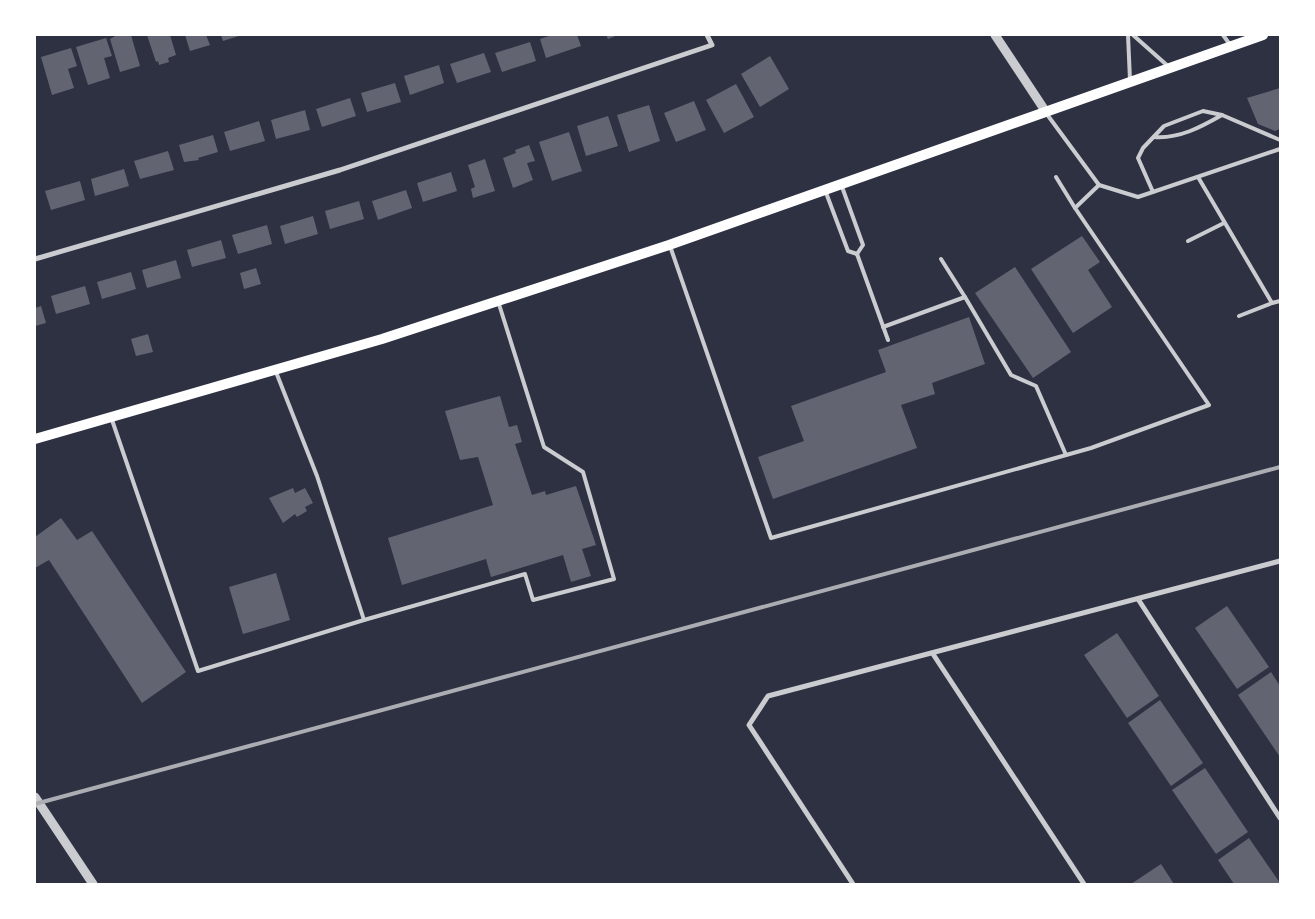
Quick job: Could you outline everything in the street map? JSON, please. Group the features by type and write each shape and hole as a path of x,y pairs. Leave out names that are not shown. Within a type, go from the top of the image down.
{"main road":[{"path":"35,440 382,340 669,245 1263,35"}],"street":[{"path":"35,259 386,154 712,45 707,35"},
{"path":"995,35 1046,112"},
{"path":"853,884 749,725 768,696 933,654 1280,560"},
{"path":"1138,599 1280,818"},
{"path":"933,654 1084,884"},
{"path":"35,797 93,884"}],"lane":[{"path":"1128,35 1130,82"},
{"path":"1133,35 1171,68"},
{"path":"1223,35 1231,46"},
{"path":"1154,192 1138,158 1143,148 1164,126 1203,111 1222,115 1280,140"},
{"path":"1046,112 1099,185 1138,197 1280,149"},
{"path":"1154,137 1171,138 1205,125 1222,115"},
{"path":"669,245 771,538 1066,455 1209,405 1056,177"},
{"path":"1198,177 1272,303"},
{"path":"841,184 863,245 857,254"},
{"path":"1075,208 1099,185"},
{"path":"825,190 848,251 857,254"},
{"path":"1188,241 1224,223"},
{"path":"857,254 888,340"},
{"path":"941,259 1011,375 1036,386 1066,455"},
{"path":"883,327 965,297"},
{"path":"111,417 198,671 364,620 526,574 533,600 614,579 584,472 544,447 498,301"},
{"path":"1239,316 1280,301"},
{"path":"276,370 317,476 364,620"}],"building":[{"path":"117,35 131,35 140,66 120,72 110,39"},
{"path":"147,35 170,35 176,55 168,58 169,62 159,65 158,61 156,62"},
{"path":"185,35 206,35 210,45 190,51"},
{"path":"221,35 242,35 223,41"},
{"path":"552,35 577,35 581,46 546,58 540,39"},
{"path":"606,35 618,35 608,39"},
{"path":"106,38 112,56 104,58 110,78 88,85 76,47"},
{"path":"530,42 536,61 502,72 495,53"},
{"path":"71,48 77,66 68,69 74,88 52,95 41,57"},
{"path":"484,53 491,72 457,83 450,64"},
{"path":"770,56 789,89 760,107 741,74"},
{"path":"439,65 444,83 410,95 404,76"},
{"path":"395,83 401,102 367,112 361,93"},
{"path":"736,84 754,117 724,133 706,100"},
{"path":"1280,88 1280,129 1275,131 1258,124 1247,98"},
{"path":"350,98 356,116 322,127 316,109"},
{"path":"694,101 706,130 676,142 664,113"},
{"path":"649,105 660,141 629,152 617,115"},
{"path":"305,110 310,130 276,139 271,120"},
{"path":"608,116 618,146 586,156 577,126"},
{"path":"259,121 265,141 230,151 224,132"},
{"path":"569,132 582,171 552,181 539,142"},
{"path":"213,135 218,152 198,158 199,160 184,162 179,145"},
{"path":"529,145 535,161 527,163 533,180 513,188 503,158 516,153 515,150"},
{"path":"168,151 174,170 140,179 134,161"},
{"path":"485,159 495,191 473,198 471,189 475,187 468,165"},
{"path":"124,169 129,186 95,196 91,179"},
{"path":"451,172 457,191 423,202 417,183"},
{"path":"80,181 85,200 51,210 45,191"},
{"path":"406,190 412,208 378,220 372,201"},
{"path":"359,201 364,219 330,229 325,211"},
{"path":"313,216 318,234 285,244 280,226"},
{"path":"267,225 272,244 238,254 232,235"},
{"path":"1082,236 1100,262 1088,270 1112,307 1073,333 1031,269"},
{"path":"221,240 226,258 192,267 187,250"},
{"path":"176,260 181,278 147,288 142,270"},
{"path":"1015,267 1071,352 1033,378 975,293"},
{"path":"256,268 261,284 244,289 240,273"},
{"path":"131,272 136,289 102,299 97,282"},
{"path":"85,286 90,304 56,314 51,296"},
{"path":"41,306 46,323 35,326 35,308"},
{"path":"969,317 985,364 932,383 935,394 901,405 917,448 773,499 758,457 804,441 791,406 886,372 878,350"},
{"path":"148,334 153,352 136,356 131,339"},
{"path":"500,396 509,427 517,425 522,442 515,444 532,495 545,491 546,495 576,486 596,545 582,549 591,576 571,582 563,555 491,577 486,559 402,585 388,538 493,505 478,457 460,460 445,411"},
{"path":"293,488 295,493 305,488 313,503 305,507 307,511 297,517 295,514 283,523 269,498"},
{"path":"61,518 77,540 92,531 186,672 142,703 49,560 35,568 35,537"},
{"path":"276,573 290,620 243,634 229,587"},
{"path":"1227,606 1269,667 1237,689 1195,628"},
{"path":"1117,633 1159,696 1127,718 1084,655"},
{"path":"1271,672 1280,686 1280,757 1238,695"},
{"path":"1160,700 1203,763 1171,786 1128,723"},
{"path":"1205,768 1248,832 1216,854 1172,790"},
{"path":"1249,838 1280,884 1234,884 1218,860"},
{"path":"1161,864 1174,884 1131,884"}],"railway":[{"path":"35,804 1280,467"}]}
